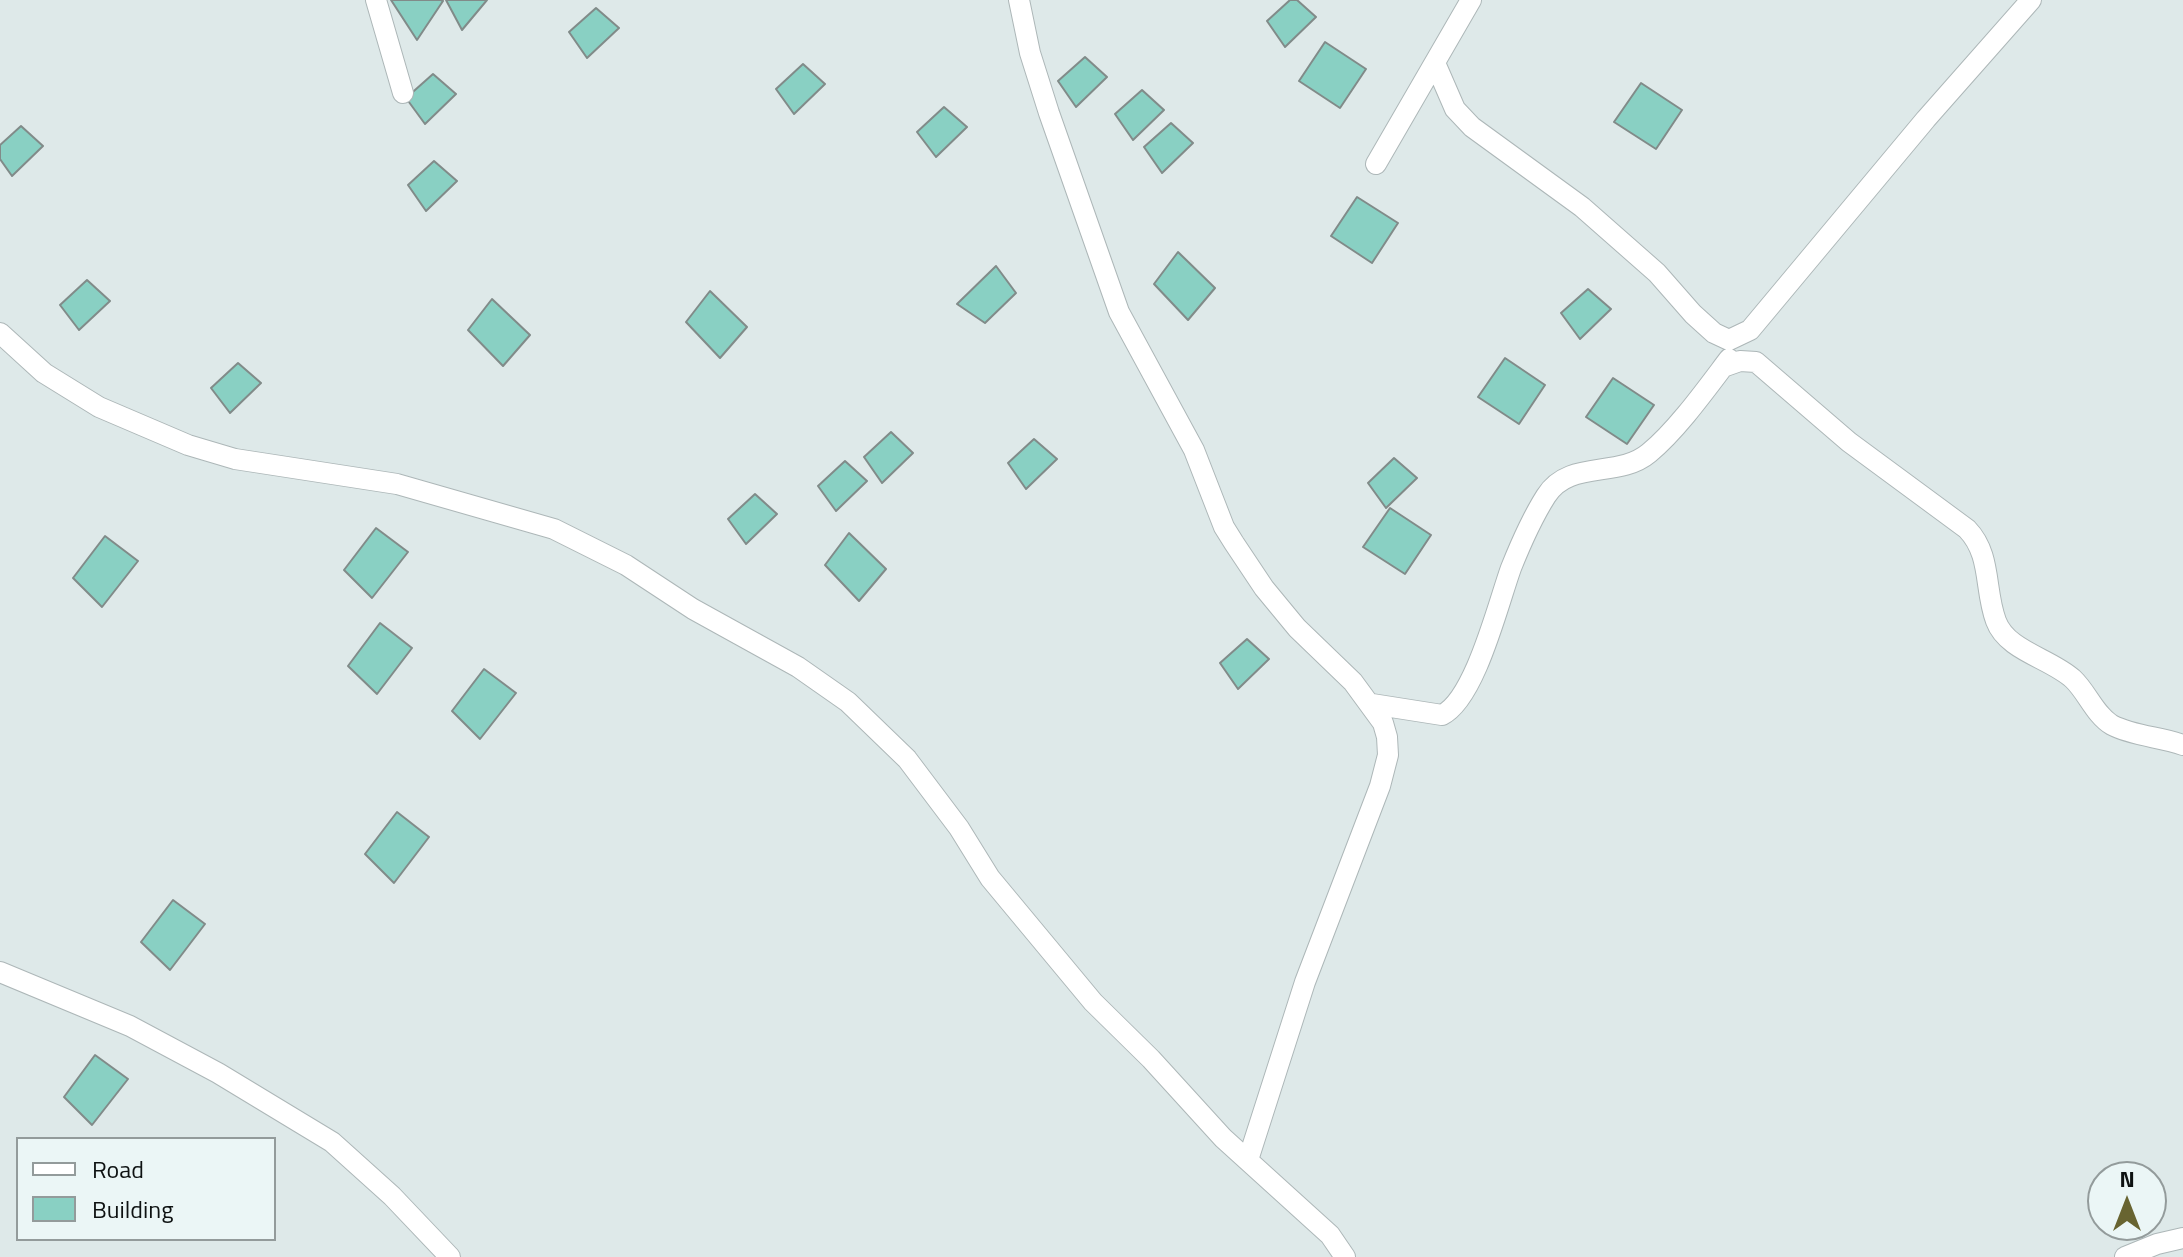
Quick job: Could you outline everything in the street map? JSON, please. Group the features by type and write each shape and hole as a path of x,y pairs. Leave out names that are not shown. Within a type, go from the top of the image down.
{"street":[{"path":"376,0 403,93"},
{"path":"1019,0 1034,68 1114,300 1194,450 1224,527 1264,588 1297,628 1372,704 1387,737 1388,755 1380,786 1305,982 1248,1160"},
{"path":"1376,164 1471,0"},
{"path":"1372,704 1442,715 1450,711 1472,679 1513,565 1547,493 1556,483 1581,471 1619,468 1649,453 1703,393 1750,330 1926,119 2031,0"},
{"path":"1435,63 1455,109 1472,127 1582,207 1657,273 1714,333 1729,340 1750,330"},
{"path":"1,335 44,373 99,407 188,445 235,459 397,484 554,529 626,565 693,609 798,667 848,702 907,759 959,828 990,878 1093,1002 1151,1059 1223,1138 1330,1235 1345,1257"},
{"path":"1723,367 1740,361 1756,362 1849,442 1967,529 1976,538 1983,553 1994,613 2002,632 2014,643 2051,662 2073,679 2100,715 2112,724 2183,745"},
{"path":"0,972 130,1026 218,1073 332,1142 392,1196 450,1257"},
{"path":"2125,1257 2183,1238"}],"building":[{"path":"391,0 441,0 443,1 417,40"},
{"path":"446,0 487,0 462,30"},
{"path":"1290,0 1297,0 1316,17 1285,47 1267,21"},
{"path":"596,8 619,28 587,58 569,32"},
{"path":"1325,42 1366,69 1340,108 1299,81"},
{"path":"1085,57 1107,77 1076,107 1058,81"},
{"path":"803,64 825,84 794,114 776,89"},
{"path":"433,74 456,94 425,124 406,98"},
{"path":"1641,83 1682,110 1656,149 1614,122"},
{"path":"1142,90 1164,110 1133,140 1115,114"},
{"path":"944,107 967,127 936,157 917,132"},
{"path":"1171,123 1193,143 1162,173 1144,147"},
{"path":"21,126 43,146 12,176 0,159 0,145"},
{"path":"434,161 457,181 426,211 408,185"},
{"path":"1357,197 1398,223 1372,263 1331,236"},
{"path":"1178,252 1215,288 1188,320 1154,284"},
{"path":"996,266 1016,293 985,323 957,304"},
{"path":"87,280 110,301 79,330 60,305"},
{"path":"1588,289 1611,309 1580,339 1561,313"},
{"path":"710,291 747,327 720,358 686,322"},
{"path":"492,299 530,335 503,366 468,330"},
{"path":"1505,358 1545,385 1519,424 1478,397"},
{"path":"238,363 261,383 230,413 211,388"},
{"path":"1613,378 1654,405 1627,444 1586,417"},
{"path":"891,432 913,453 882,483 864,457"},
{"path":"1034,439 1057,459 1026,489 1008,463"},
{"path":"1394,458 1417,478 1386,508 1368,483"},
{"path":"845,461 867,481 836,511 818,486"},
{"path":"755,494 777,514 746,544 728,519"},
{"path":"1390,508 1431,535 1405,574 1363,547"},
{"path":"376,528 408,552 372,598 344,570"},
{"path":"849,533 886,569 859,601 825,565"},
{"path":"105,536 138,561 102,607 73,578"},
{"path":"380,623 412,648 377,694 348,666"},
{"path":"1247,639 1269,659 1238,689 1220,663"},
{"path":"484,669 516,693 480,739 452,711"},
{"path":"397,812 429,837 394,883 365,854"},
{"path":"173,900 205,924 170,970 141,942"},
{"path":"95,1055 128,1079 92,1125 64,1097"}]}
